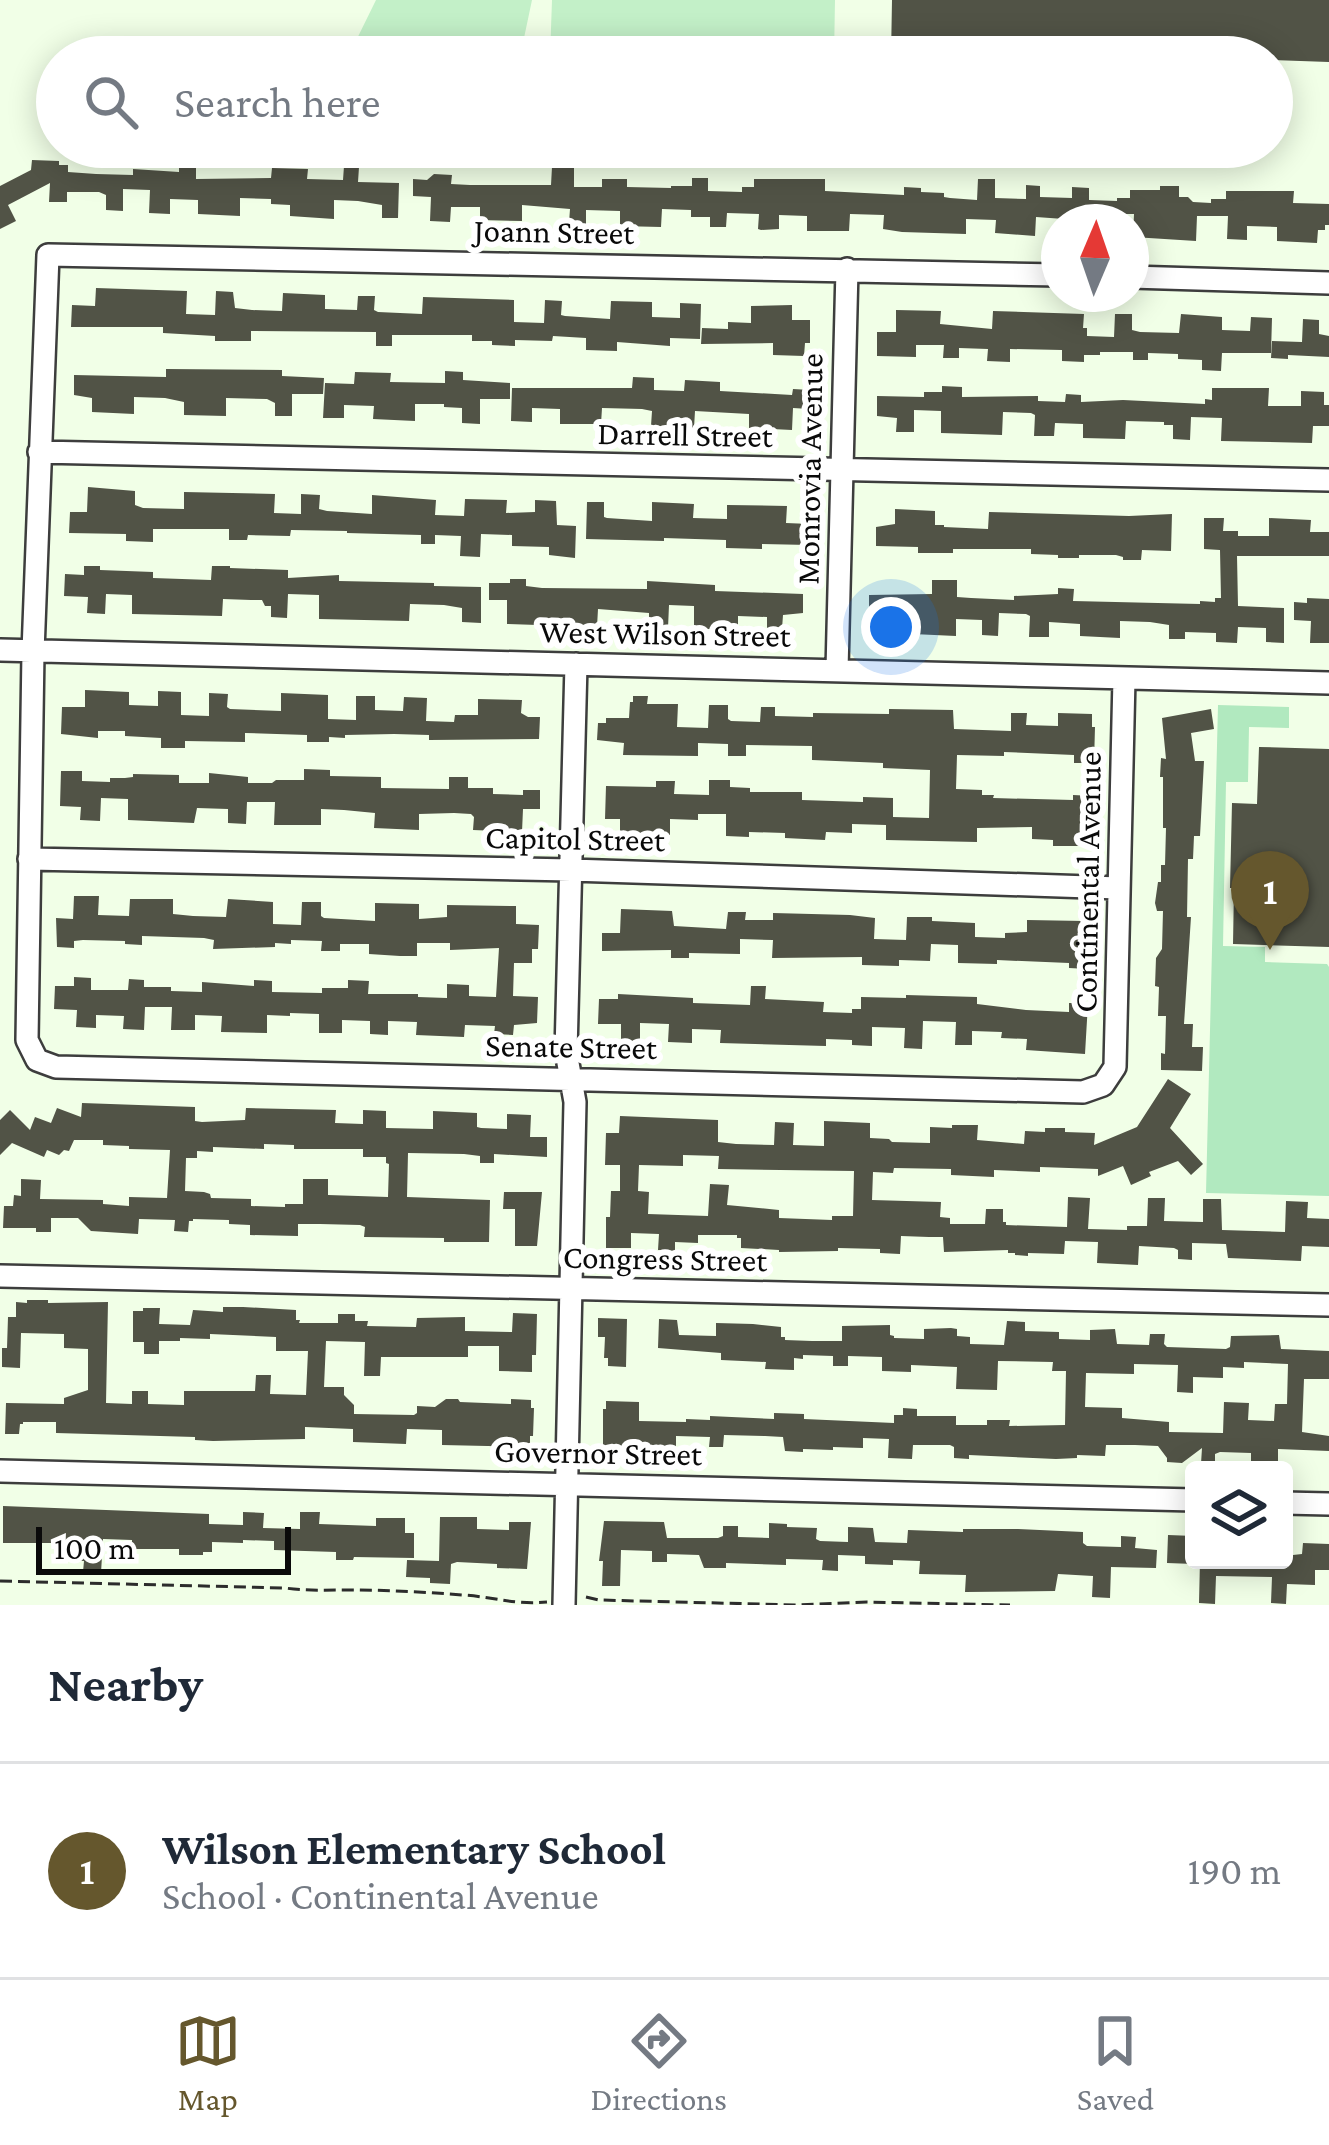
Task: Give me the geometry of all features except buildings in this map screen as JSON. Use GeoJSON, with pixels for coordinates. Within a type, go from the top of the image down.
{"type":"FeatureCollection","features":[{"type":"Feature","properties":{"kind":"street","name":"Joann Street"},"geometry":{"type":"LineString","coordinates":[[39,452],[48,255],[1041,274]]}},
{"type":"Feature","properties":{"kind":"street","name":"Monrovia Avenue"},"geometry":{"type":"LineString","coordinates":[[838,670],[847,269]]}},
{"type":"Feature","properties":{"kind":"street"},"geometry":{"type":"LineString","coordinates":[[1149,278],[1329,283]]}},
{"type":"Feature","properties":{"kind":"street","name":"Darrell Street"},"geometry":{"type":"LineString","coordinates":[[39,452],[1329,480]]}},
{"type":"Feature","properties":{"kind":"street"},"geometry":{"type":"LineString","coordinates":[[29,859],[39,452]]}},
{"type":"Feature","properties":{"kind":"street","name":"West Wilson Street"},"geometry":{"type":"LineString","coordinates":[[0,650],[1329,682]]}},
{"type":"Feature","properties":{"kind":"street"},"geometry":{"type":"LineString","coordinates":[[564,1602],[575,1102],[566,1052],[576,664]]}},
{"type":"Feature","properties":{"kind":"street","name":"Continental Avenue"},"geometry":{"type":"LineString","coordinates":[[1103,1085],[1115,1067],[1124,678]]}},
{"type":"Feature","properties":{"kind":"street","name":"Capitol Street"},"geometry":{"type":"LineString","coordinates":[[29,859],[1119,888]]}},
{"type":"Feature","properties":{"kind":"street","name":"Senate Street"},"geometry":{"type":"LineString","coordinates":[[29,859],[27,1040],[37,1060],[56,1067],[1083,1092],[1103,1085]]}},
{"type":"Feature","properties":{"kind":"street","name":"Congress Street"},"geometry":{"type":"LineString","coordinates":[[0,1276],[1329,1305]]}},
{"type":"Feature","properties":{"kind":"street","name":"Governor Street"},"geometry":{"type":"LineString","coordinates":[[0,1471],[1185,1500]]}},
{"type":"Feature","properties":{"kind":"street"},"geometry":{"type":"LineString","coordinates":[[1293,1503],[1329,1504]]}},
{"type":"Feature","properties":{"kind":"path"},"geometry":{"type":"LineString","coordinates":[[0,1581],[387,1591],[465,1595],[530,1605],[582,1596],[796,1605],[1010,1605]]}},
{"type":"Feature","properties":{"kind":"green space"},"geometry":{"type":"Polygon","coordinates":[[[376,0],[532,0],[524,36],[358,36],[376,0]]]}},
{"type":"Feature","properties":{"kind":"green space"},"geometry":{"type":"Polygon","coordinates":[[[552,0],[835,0],[834,36],[551,36],[552,0]]]}},
{"type":"Feature","properties":{"kind":"green space"},"geometry":{"type":"Polygon","coordinates":[[[1218,705],[1289,707],[1289,728],[1249,727],[1248,782],[1226,782],[1223,946],[1265,947],[1265,962],[1329,967],[1329,1196],[1206,1193],[1218,705]]]}},
{"type":"Feature","properties":{"kind":"place","name":"Wilson Elementary School"},"geometry":{"type":"Point","coordinates":[1270,950]}}]}
